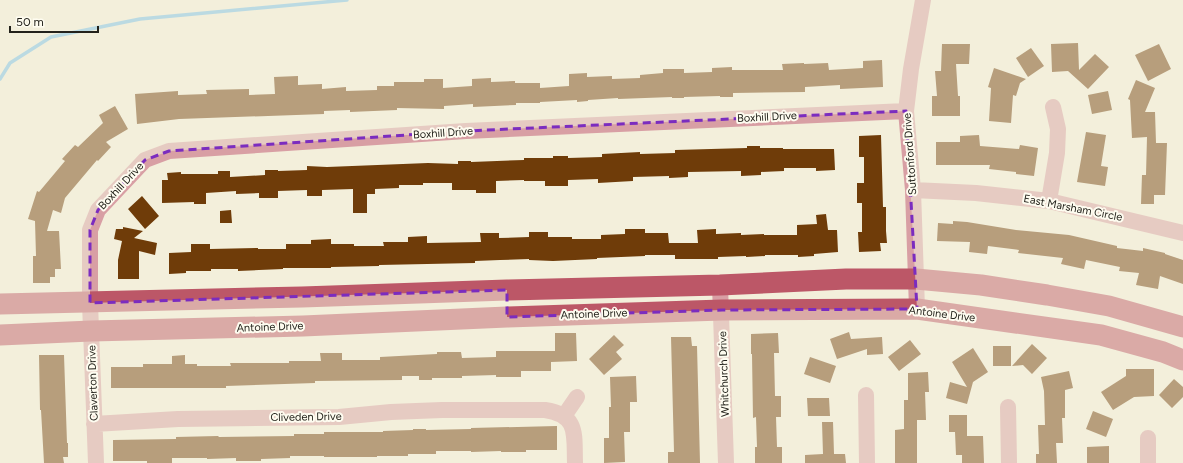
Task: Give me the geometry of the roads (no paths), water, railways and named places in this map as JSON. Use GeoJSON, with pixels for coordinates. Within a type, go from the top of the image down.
{"type":"FeatureCollection","features":[{"type":"Feature","properties":{"kind":"main road"},"geometry":{"type":"LineString","coordinates":[[4,303],[302,297],[720,285],[846,279],[916,279],[981,285],[1048,295],[1109,306],[1178,325],[1163,352]]}},
{"type":"Feature","properties":{"kind":"main road"},"geometry":{"type":"LineString","coordinates":[[507,290],[507,317]]}},
{"type":"Feature","properties":{"kind":"main road"},"geometry":{"type":"LineString","coordinates":[[302,297],[303,326]]}},
{"type":"Feature","properties":{"kind":"main road","name":"Antoine Drive"},"geometry":{"type":"LineString","coordinates":[[4,335],[91,331],[303,326],[507,317],[722,310],[917,309],[1101,335],[1163,352],[1183,360]]}},
{"type":"Feature","properties":{"kind":"street","name":"Suttonford Drive"},"geometry":{"type":"LineString","coordinates":[[917,309],[913,190],[906,111],[918,22],[923,0]]}},
{"type":"Feature","properties":{"kind":"street"},"geometry":{"type":"LineString","coordinates":[[1049,201],[1057,153],[1058,129],[1053,107]]}},
{"type":"Feature","properties":{"kind":"street","name":"Boxhill Drive"},"geometry":{"type":"LineString","coordinates":[[90,302],[90,230],[98,210],[145,160],[169,151],[466,131],[906,111]]}},
{"type":"Feature","properties":{"kind":"street","name":"East Marsham Circle"},"geometry":{"type":"LineString","coordinates":[[913,190],[976,193],[1049,201],[1183,232]]}},
{"type":"Feature","properties":{"kind":"street","name":"Whitchurch Drive"},"geometry":{"type":"LineString","coordinates":[[720,285],[726,463]]}},
{"type":"Feature","properties":{"kind":"street","name":"Claverton Drive"},"geometry":{"type":"LineString","coordinates":[[90,302],[96,463]]}},
{"type":"Feature","properties":{"kind":"street"},"geometry":{"type":"LineString","coordinates":[[866,395],[867,463]]}},
{"type":"Feature","properties":{"kind":"street"},"geometry":{"type":"LineString","coordinates":[[575,463],[573,430],[570,422],[564,416],[578,397]]}},
{"type":"Feature","properties":{"kind":"street"},"geometry":{"type":"LineString","coordinates":[[1008,407],[1009,463]]}},
{"type":"Feature","properties":{"kind":"street","name":"Cliveden Drive"},"geometry":{"type":"LineString","coordinates":[[94,424],[178,419],[338,417],[391,412],[518,409],[545,410],[556,412],[564,416]]}},
{"type":"Feature","properties":{"kind":"street"},"geometry":{"type":"LineString","coordinates":[[1148,438],[1148,463]]}},
{"type":"Feature","properties":{"kind":"waterway"},"geometry":{"type":"LineString","coordinates":[[0,79],[10,63],[51,37],[140,19],[347,0]]}}]}
